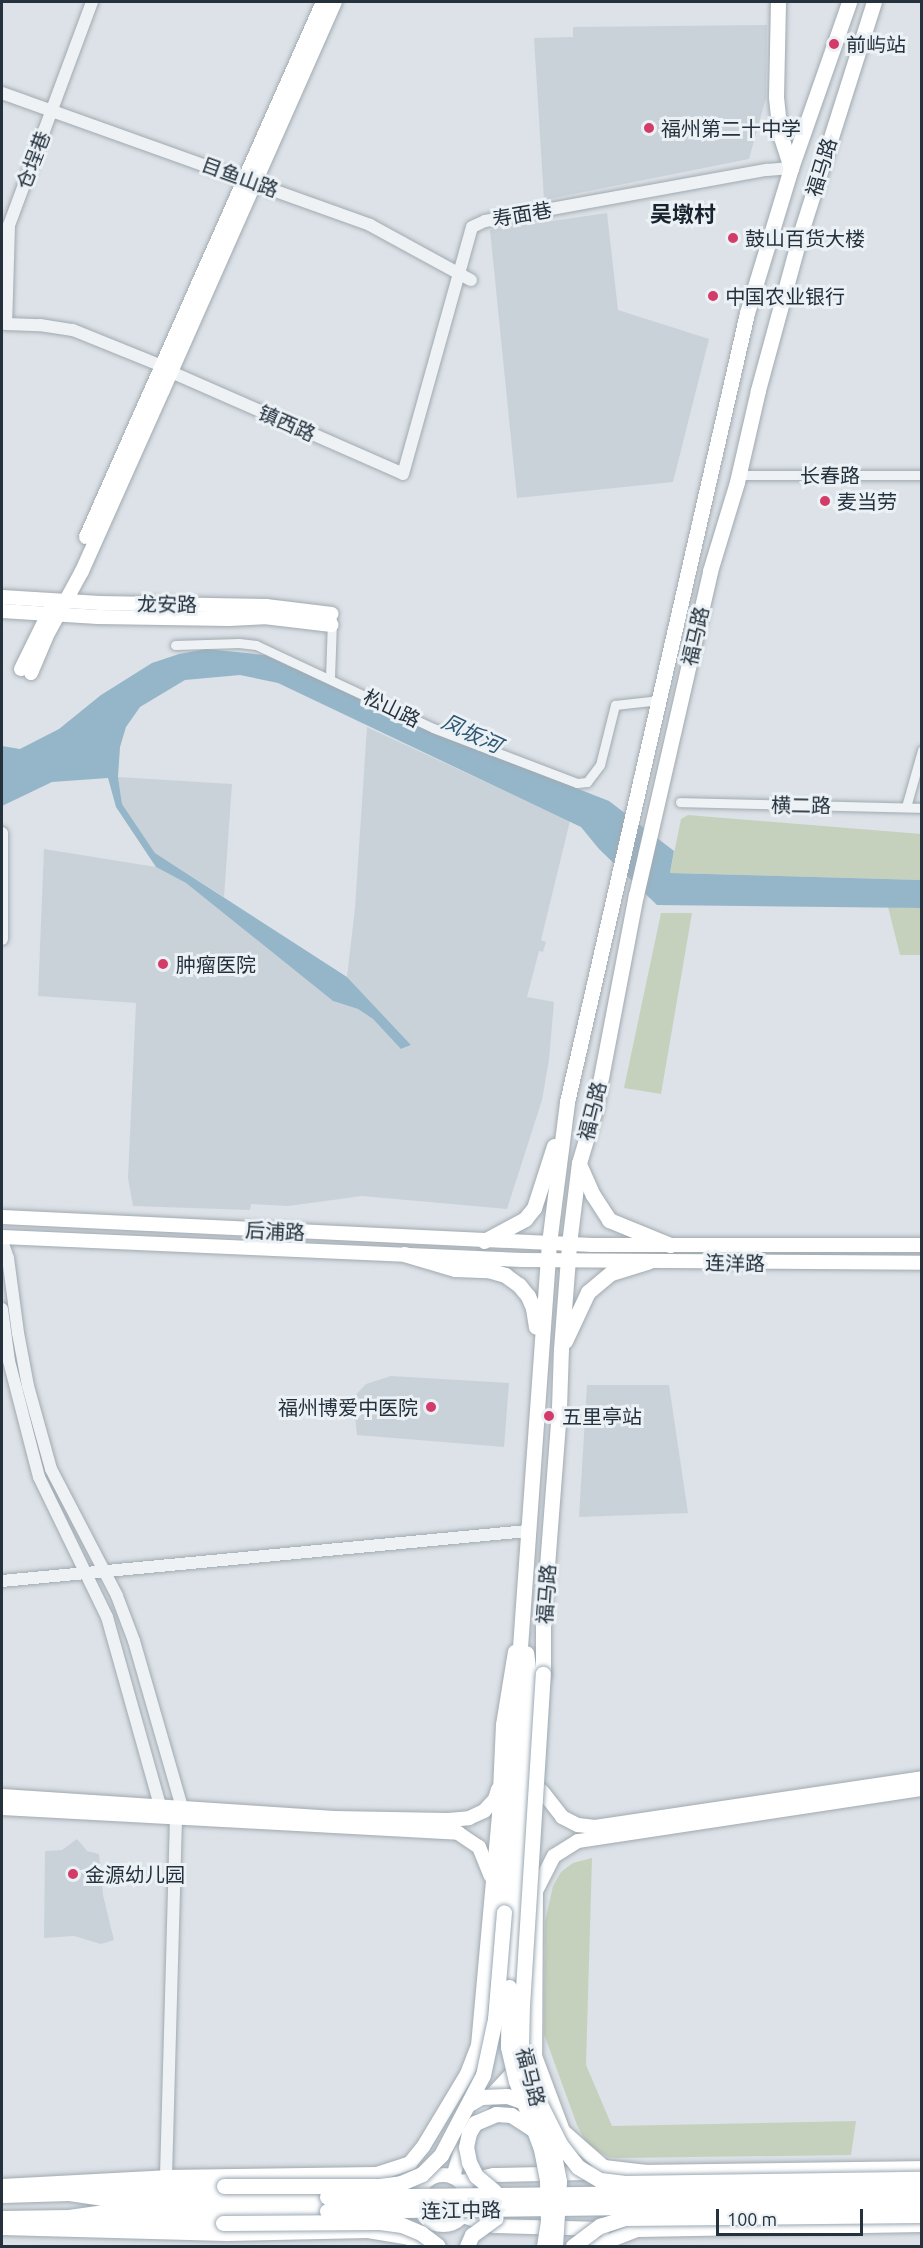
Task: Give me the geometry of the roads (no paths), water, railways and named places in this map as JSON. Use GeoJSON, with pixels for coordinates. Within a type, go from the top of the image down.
{"type":"FeatureCollection","features":[{"type":"Feature","properties":{"kind":"main road"},"geometry":{"type":"LineString","coordinates":[[250,181],[323,2]]}},
{"type":"Feature","properties":{"kind":"main road"},"geometry":{"type":"LineString","coordinates":[[26,671],[60,600],[82,571],[167,369],[250,181],[335,2]]}},
{"type":"Feature","properties":{"kind":"main road"},"geometry":{"type":"LineString","coordinates":[[778,2],[776,97],[780,134],[791,168]]}},
{"type":"Feature","properties":{"kind":"main road","name":"福马路"},"geometry":{"type":"LineString","coordinates":[[109,2205],[401,2184],[422,2174],[441,2155],[483,2075],[495,2019],[527,1531],[549,1243],[567,1102],[743,329],[791,168],[849,2]]}},
{"type":"Feature","properties":{"kind":"main road","name":"福马路"},"geometry":{"type":"LineString","coordinates":[[544,2247],[548,2221],[547,2181],[521,2045],[522,2005],[543,1674],[543,1618],[560,1408],[561,1349],[568,1244],[579,1163],[595,1109],[636,895],[710,571],[738,475],[758,390],[800,236],[874,2]]}},
{"type":"Feature","properties":{"kind":"main road","name":"龙安路"},"geometry":{"type":"LineString","coordinates":[[2,597],[266,606],[332,620]]}},
{"type":"Feature","properties":{"kind":"main road","name":"龙安路"},"geometry":{"type":"LineString","coordinates":[[2,611],[229,619],[264,617],[332,620]]}},
{"type":"Feature","properties":{"kind":"main road"},"geometry":{"type":"LineString","coordinates":[[484,1240],[525,1219],[534,1208],[567,1102]]}},
{"type":"Feature","properties":{"kind":"main road"},"geometry":{"type":"LineString","coordinates":[[579,1163],[593,1195],[609,1220],[670,1245]]}},
{"type":"Feature","properties":{"kind":"main road","name":"后浦路"},"geometry":{"type":"LineString","coordinates":[[2,1217],[549,1243]]}},
{"type":"Feature","properties":{"kind":"main road","name":"后浦路"},"geometry":{"type":"LineString","coordinates":[[2,1239],[548,1260]]}},
{"type":"Feature","properties":{"kind":"main road","name":"连洋路"},"geometry":{"type":"LineString","coordinates":[[549,1243],[921,1245]]}},
{"type":"Feature","properties":{"kind":"main road"},"geometry":{"type":"LineString","coordinates":[[404,1254],[455,1269],[495,1271],[519,1285],[533,1308],[540,1370]]}},
{"type":"Feature","properties":{"kind":"main road","name":"连洋路"},"geometry":{"type":"LineString","coordinates":[[548,1260],[921,1263]]}},
{"type":"Feature","properties":{"kind":"main road"},"geometry":{"type":"LineString","coordinates":[[561,1349],[588,1292],[610,1273],[648,1262]]}},
{"type":"Feature","properties":{"kind":"main road"},"geometry":{"type":"LineString","coordinates":[[377,2174],[410,2163],[423,2147],[467,2074],[478,2046],[493,1882],[505,1709],[522,1618]]}},
{"type":"Feature","properties":{"kind":"main road","name":"福马路"},"geometry":{"type":"LineString","coordinates":[[522,1618],[529,1676],[508,1987],[508,2047],[516,2081],[537,2123],[552,2145],[559,2181],[555,2247]]}},
{"type":"Feature","properties":{"kind":"main road"},"geometry":{"type":"LineString","coordinates":[[543,1618],[549,1684],[536,1891],[535,2056],[563,2131],[604,2167],[647,2172]]}},
{"type":"Feature","properties":{"kind":"main road"},"geometry":{"type":"LineString","coordinates":[[2,1808],[334,1818],[461,1819],[476,1816],[492,1804],[501,1776]]}},
{"type":"Feature","properties":{"kind":"main road"},"geometry":{"type":"LineString","coordinates":[[542,1791],[562,1817],[578,1825],[595,1827],[921,1778]]}},
{"type":"Feature","properties":{"kind":"main road"},"geometry":{"type":"LineString","coordinates":[[536,1891],[554,1856],[578,1841],[921,1789]]}},
{"type":"Feature","properties":{"kind":"main road"},"geometry":{"type":"LineString","coordinates":[[2,1796],[160,1806],[179,1812],[458,1833],[479,1847],[486,1859],[493,1882]]}},
{"type":"Feature","properties":{"kind":"main road"},"geometry":{"type":"LineString","coordinates":[[457,2179],[470,2118],[535,2049]]}},
{"type":"Feature","properties":{"kind":"main road"},"geometry":{"type":"LineString","coordinates":[[528,2080],[560,2144],[578,2167],[600,2180],[623,2183],[921,2179]]}},
{"type":"Feature","properties":{"kind":"main road"},"geometry":{"type":"LineString","coordinates":[[469,2104],[481,2097],[507,2096],[526,2103],[537,2123]]}},
{"type":"Feature","properties":{"kind":"main road"},"geometry":{"type":"LineString","coordinates":[[466,2247],[472,2235],[481,2226],[514,2203],[494,2191],[476,2176],[469,2162],[466,2147],[469,2133],[475,2123],[496,2114],[511,2115],[537,2123]]}},
{"type":"Feature","properties":{"kind":"main road"},"geometry":{"type":"LineString","coordinates":[[437,2247],[432,2221],[419,2204],[419,2196],[430,2178],[441,2116]]}},
{"type":"Feature","properties":{"kind":"main road"},"geometry":{"type":"LineString","coordinates":[[2,2186],[166,2177],[377,2174],[457,2179],[494,2175],[921,2168]]}},
{"type":"Feature","properties":{"kind":"main road"},"geometry":{"type":"LineString","coordinates":[[384,2234],[432,2221],[449,2224],[460,2218],[469,2200],[468,2192],[457,2179]]}},
{"type":"Feature","properties":{"kind":"main road","name":"连江中路"},"geometry":{"type":"LineString","coordinates":[[514,2203],[921,2190]]}},
{"type":"Feature","properties":{"kind":"main road","name":"连江中路"},"geometry":{"type":"LineString","coordinates":[[2,2195],[69,2193],[109,2205]]}},
{"type":"Feature","properties":{"kind":"main road","name":"连江中路"},"geometry":{"type":"LineString","coordinates":[[2,2218],[69,2217],[109,2205],[921,2203]]}},
{"type":"Feature","properties":{"kind":"main road"},"geometry":{"type":"LineString","coordinates":[[109,2205],[380,2222],[402,2225],[421,2233],[437,2247]]}},
{"type":"Feature","properties":{"kind":"main road"},"geometry":{"type":"LineString","coordinates":[[573,2247],[600,2226],[624,2218],[921,2215]]}},
{"type":"Feature","properties":{"kind":"main road"},"geometry":{"type":"LineString","coordinates":[[460,2218],[494,2226],[637,2230],[921,2224]]}},
{"type":"Feature","properties":{"kind":"main road"},"geometry":{"type":"LineString","coordinates":[[460,2218],[466,2247]]}},
{"type":"Feature","properties":{"kind":"main road"},"geometry":{"type":"LineString","coordinates":[[2,2228],[227,2234],[368,2231],[410,2238],[418,2247]]}},
{"type":"Feature","properties":{"kind":"main road"},"geometry":{"type":"LineString","coordinates":[[596,2247],[637,2230]]}},
{"type":"Feature","properties":{"kind":"street","name":"仓埕巷"},"geometry":{"type":"LineString","coordinates":[[6,324],[9,225],[92,2]]}},
{"type":"Feature","properties":{"kind":"street","name":"目鱼山路"},"geometry":{"type":"LineString","coordinates":[[2,93],[370,225],[471,280]]}},
{"type":"Feature","properties":{"kind":"street","name":"寿面巷"},"geometry":{"type":"LineString","coordinates":[[403,474],[457,272],[472,227],[485,221],[767,170],[791,168]]}},
{"type":"Feature","properties":{"kind":"street","name":"镇西路"},"geometry":{"type":"LineString","coordinates":[[6,324],[40,325],[73,330],[167,369],[403,474]]}},
{"type":"Feature","properties":{"kind":"street","name":"长春路"},"geometry":{"type":"LineString","coordinates":[[738,475],[921,475]]}},
{"type":"Feature","properties":{"kind":"street"},"geometry":{"type":"LineString","coordinates":[[330,678],[332,620]]}},
{"type":"Feature","properties":{"kind":"street","name":"松山路"},"geometry":{"type":"LineString","coordinates":[[175,645],[248,643],[330,678],[433,728],[577,783],[587,782],[600,765],[615,705],[660,700]]}},
{"type":"Feature","properties":{"kind":"street"},"geometry":{"type":"LineString","coordinates":[[906,807],[921,750]]}},
{"type":"Feature","properties":{"kind":"street","name":"横二路"},"geometry":{"type":"LineString","coordinates":[[680,802],[921,808]]}},
{"type":"Feature","properties":{"kind":"street"},"geometry":{"type":"LineString","coordinates":[[2,833],[2,939]]}},
{"type":"Feature","properties":{"kind":"street"},"geometry":{"type":"LineString","coordinates":[[2,1239],[8,1258],[23,1360],[45,1451],[58,1486],[117,1596],[141,1662],[179,1812],[166,2177]]}},
{"type":"Feature","properties":{"kind":"street"},"geometry":{"type":"LineString","coordinates":[[2,1310],[9,1361],[37,1471],[107,1617],[160,1806]]}},
{"type":"Feature","properties":{"kind":"street"},"geometry":{"type":"LineString","coordinates":[[2,1581],[527,1531]]}},
{"type":"Feature","properties":{"kind":"water"},"geometry":{"type":"Polygon","coordinates":[[[206,649],[265,655],[436,733],[609,801],[674,851],[670,873],[921,880],[921,908],[657,905],[599,849],[581,827],[278,683],[240,675],[185,680],[140,707],[126,727],[120,747],[118,777],[122,804],[155,853],[347,977],[411,1045],[401,1049],[373,1019],[358,1009],[333,1001],[186,883],[156,867],[116,807],[108,778],[52,782],[2,806],[2,746],[20,749],[59,729],[101,695],[152,663],[179,654],[206,649]]]}},
{"type":"Feature","properties":{"kind":"place","name":"前屿站"},"geometry":{"type":"Point","coordinates":[834,44]}},
{"type":"Feature","properties":{"kind":"place","name":"福州第二十中学"},"geometry":{"type":"Point","coordinates":[649,128]}},
{"type":"Feature","properties":{"kind":"place","name":"鼓山百货大楼"},"geometry":{"type":"Point","coordinates":[733,238]}},
{"type":"Feature","properties":{"kind":"place","name":"中国农业银行"},"geometry":{"type":"Point","coordinates":[713,296]}},
{"type":"Feature","properties":{"kind":"place","name":"麦当劳"},"geometry":{"type":"Point","coordinates":[825,501]}},
{"type":"Feature","properties":{"kind":"place","name":"肿瘤医院"},"geometry":{"type":"Point","coordinates":[163,964]}},
{"type":"Feature","properties":{"kind":"place","name":"福州博爱中医院"},"geometry":{"type":"Point","coordinates":[431,1407]}},
{"type":"Feature","properties":{"kind":"place","name":"五里亭站"},"geometry":{"type":"Point","coordinates":[549,1416]}},
{"type":"Feature","properties":{"kind":"place","name":"金源幼儿园"},"geometry":{"type":"Point","coordinates":[73,1874]}},
{"type":"Feature","properties":{"kind":"district","name":"吴墩村"},"geometry":{"type":"Point","coordinates":[683,214]}},
{"type":"Feature","properties":{"kind":"water label","name":"凤坂河"},"geometry":{"type":"Point","coordinates":[472,733]}}]}
